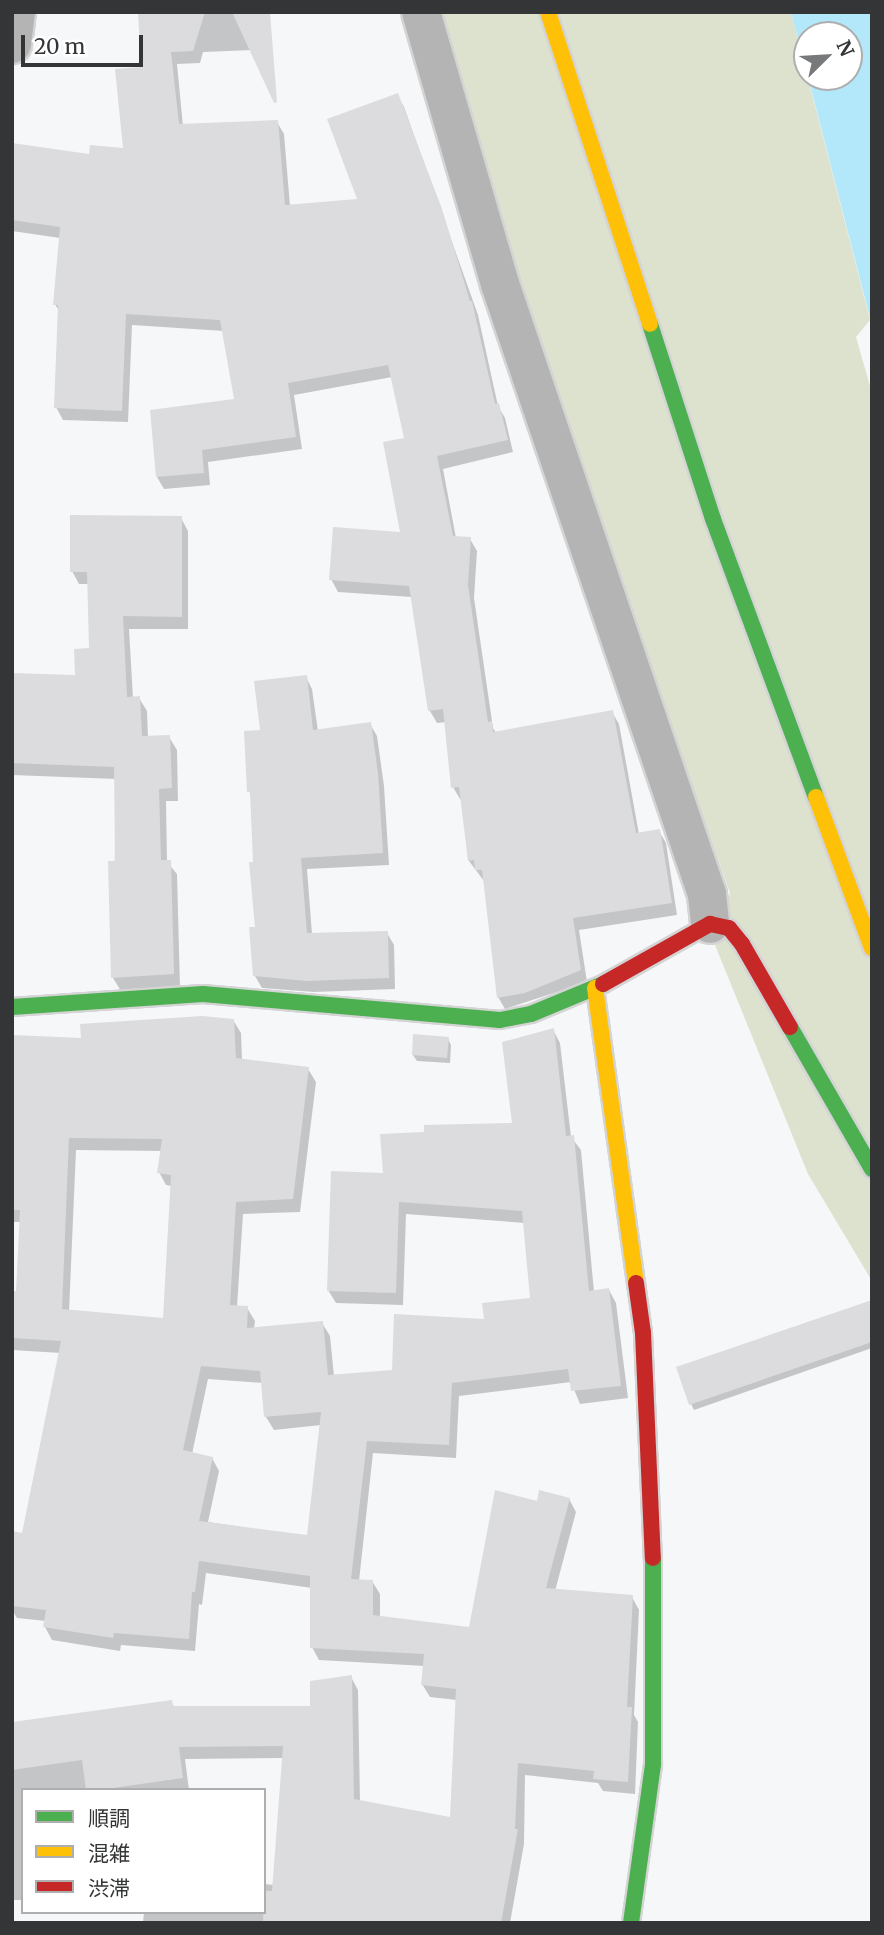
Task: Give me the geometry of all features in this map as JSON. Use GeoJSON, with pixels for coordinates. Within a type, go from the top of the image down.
{"type":"FeatureCollection","features":[{"type":"Feature","properties":{"kind":"street"},"geometry":{"type":"LineString","coordinates":[[12,44],[16,12]]}},
{"type":"Feature","properties":{"kind":"street"},"geometry":{"type":"LineString","coordinates":[[421,12],[500,284],[707,894],[710,924]]}},
{"type":"Feature","properties":{"kind":"street"},"geometry":{"type":"LineString","coordinates":[[548,12],[713,519],[872,948]]}},
{"type":"Feature","properties":{"kind":"street"},"geometry":{"type":"LineString","coordinates":[[12,1007],[204,994],[500,1020],[531,1014],[595,988],[710,924],[729,928],[742,944],[872,1169]]}},
{"type":"Feature","properties":{"kind":"street"},"geometry":{"type":"LineString","coordinates":[[595,988],[643,1333],[655,1599],[653,1764],[632,1923]]}},
{"type":"Feature","properties":{"kind":"green space"},"geometry":{"type":"Polygon","coordinates":[[[440,12],[791,12],[793,91],[811,91],[870,320],[856,337],[872,393],[872,1281],[808,1174],[715,945],[730,893],[509,270],[440,12]]]}},
{"type":"Feature","properties":{"kind":"water"},"geometry":{"type":"Polygon","coordinates":[[[791,12],[872,12],[872,326],[812,91],[863,91],[863,21],[793,21],[791,12]]]}},
{"type":"Feature","properties":{"kind":"building"},"geometry":{"type":"Polygon","coordinates":[[[138,12],[205,12],[193,51],[171,52],[179,124],[278,120],[285,205],[357,199],[327,119],[398,93],[442,209],[472,301],[495,404],[499,403],[508,440],[437,456],[453,536],[471,537],[468,585],[488,722],[492,721],[493,732],[613,710],[636,833],[660,829],[672,903],[573,918],[581,970],[525,993],[497,998],[482,870],[475,870],[474,860],[468,861],[459,787],[451,788],[443,709],[428,711],[409,586],[329,580],[333,527],[400,532],[383,442],[404,438],[388,365],[288,383],[296,437],[202,450],[204,473],[156,477],[150,410],[234,399],[220,320],[126,314],[122,411],[54,408],[58,305],[53,305],[60,227],[12,220],[12,143],[89,154],[90,145],[123,148],[115,69],[141,67],[138,12]]]}},
{"type":"Feature","properties":{"kind":"building"},"geometry":{"type":"Polygon","coordinates":[[[232,12],[270,12],[277,102],[274,103],[232,12]]]}},
{"type":"Feature","properties":{"kind":"building"},"geometry":{"type":"Polygon","coordinates":[[[70,515],[182,516],[182,617],[123,616],[127,697],[140,696],[142,736],[170,735],[172,788],[159,789],[161,860],[171,860],[174,974],[111,978],[108,861],[115,861],[114,767],[12,763],[12,673],[75,675],[74,649],[89,648],[87,572],[70,572],[70,515]]]}},
{"type":"Feature","properties":{"kind":"building"},"geometry":{"type":"Polygon","coordinates":[[[307,675],[313,730],[371,722],[378,773],[383,853],[301,858],[307,933],[388,931],[389,978],[306,981],[253,976],[249,927],[255,927],[249,862],[253,862],[244,731],[260,730],[254,681],[307,675]]]}},
{"type":"Feature","properties":{"kind":"building"},"geometry":{"type":"Polygon","coordinates":[[[202,1016],[234,1019],[236,1058],[309,1067],[293,1199],[236,1202],[230,1305],[248,1306],[247,1328],[323,1321],[328,1375],[392,1370],[394,1314],[484,1319],[482,1303],[530,1298],[522,1211],[399,1202],[396,1293],[327,1291],[331,1171],[383,1173],[380,1134],[424,1132],[424,1125],[512,1123],[502,1042],[554,1028],[566,1136],[574,1135],[589,1291],[609,1288],[621,1386],[571,1391],[568,1369],[452,1383],[449,1445],[367,1441],[351,1579],[373,1580],[373,1615],[469,1627],[495,1490],[537,1501],[539,1490],[570,1498],[546,1588],[633,1595],[627,1707],[632,1707],[628,1782],[593,1779],[594,1771],[518,1763],[515,1829],[518,1829],[501,1923],[263,1923],[263,1914],[266,1914],[266,1891],[272,1891],[283,1746],[179,1747],[183,1778],[113,1788],[86,1788],[82,1760],[12,1770],[12,1722],[172,1700],[173,1706],[310,1706],[310,1681],[352,1675],[354,1799],[450,1817],[456,1689],[421,1685],[424,1654],[310,1648],[310,1576],[199,1561],[195,1592],[192,1592],[189,1639],[114,1633],[113,1638],[43,1627],[46,1610],[12,1606],[12,1531],[22,1533],[61,1341],[12,1338],[12,1291],[16,1291],[20,1210],[12,1210],[12,1035],[81,1038],[80,1024],[202,1016]],[[69,1138],[62,1309],[163,1318],[171,1175],[157,1173],[162,1139],[69,1138]],[[201,1366],[183,1450],[213,1457],[199,1521],[307,1535],[321,1412],[264,1417],[260,1371],[201,1366]]]}},
{"type":"Feature","properties":{"kind":"building"},"geometry":{"type":"Polygon","coordinates":[[[413,1034],[449,1037],[447,1058],[412,1055],[413,1034]]]}},
{"type":"Feature","properties":{"kind":"building"},"geometry":{"type":"Polygon","coordinates":[[[872,1300],[872,1342],[689,1405],[676,1367],[872,1300]]]}},
{"type":"Feature","properties":{"kind":"traffic: fast"},"geometry":{"type":"LineString","coordinates":[[650,324],[713,519],[816,797]]}},
{"type":"Feature","properties":{"kind":"traffic: fast"},"geometry":{"type":"LineString","coordinates":[[12,1007],[203,994],[500,1020],[531,1014],[603,984]]}},
{"type":"Feature","properties":{"kind":"traffic: fast"},"geometry":{"type":"LineString","coordinates":[[790,1027],[872,1169]]}},
{"type":"Feature","properties":{"kind":"traffic: fast"},"geometry":{"type":"LineString","coordinates":[[631,1923],[653,1764],[653,1558]]}},
{"type":"Feature","properties":{"kind":"traffic: slow"},"geometry":{"type":"LineString","coordinates":[[548,12],[650,324]]}},
{"type":"Feature","properties":{"kind":"traffic: slow"},"geometry":{"type":"LineString","coordinates":[[816,797],[872,948]]}},
{"type":"Feature","properties":{"kind":"traffic: slow"},"geometry":{"type":"LineString","coordinates":[[595,988],[636,1283]]}},
{"type":"Feature","properties":{"kind":"traffic: jam"},"geometry":{"type":"LineString","coordinates":[[603,984],[710,924],[729,928],[742,944],[790,1027]]}},
{"type":"Feature","properties":{"kind":"traffic: jam"},"geometry":{"type":"LineString","coordinates":[[636,1283],[643,1333],[653,1558]]}}]}
